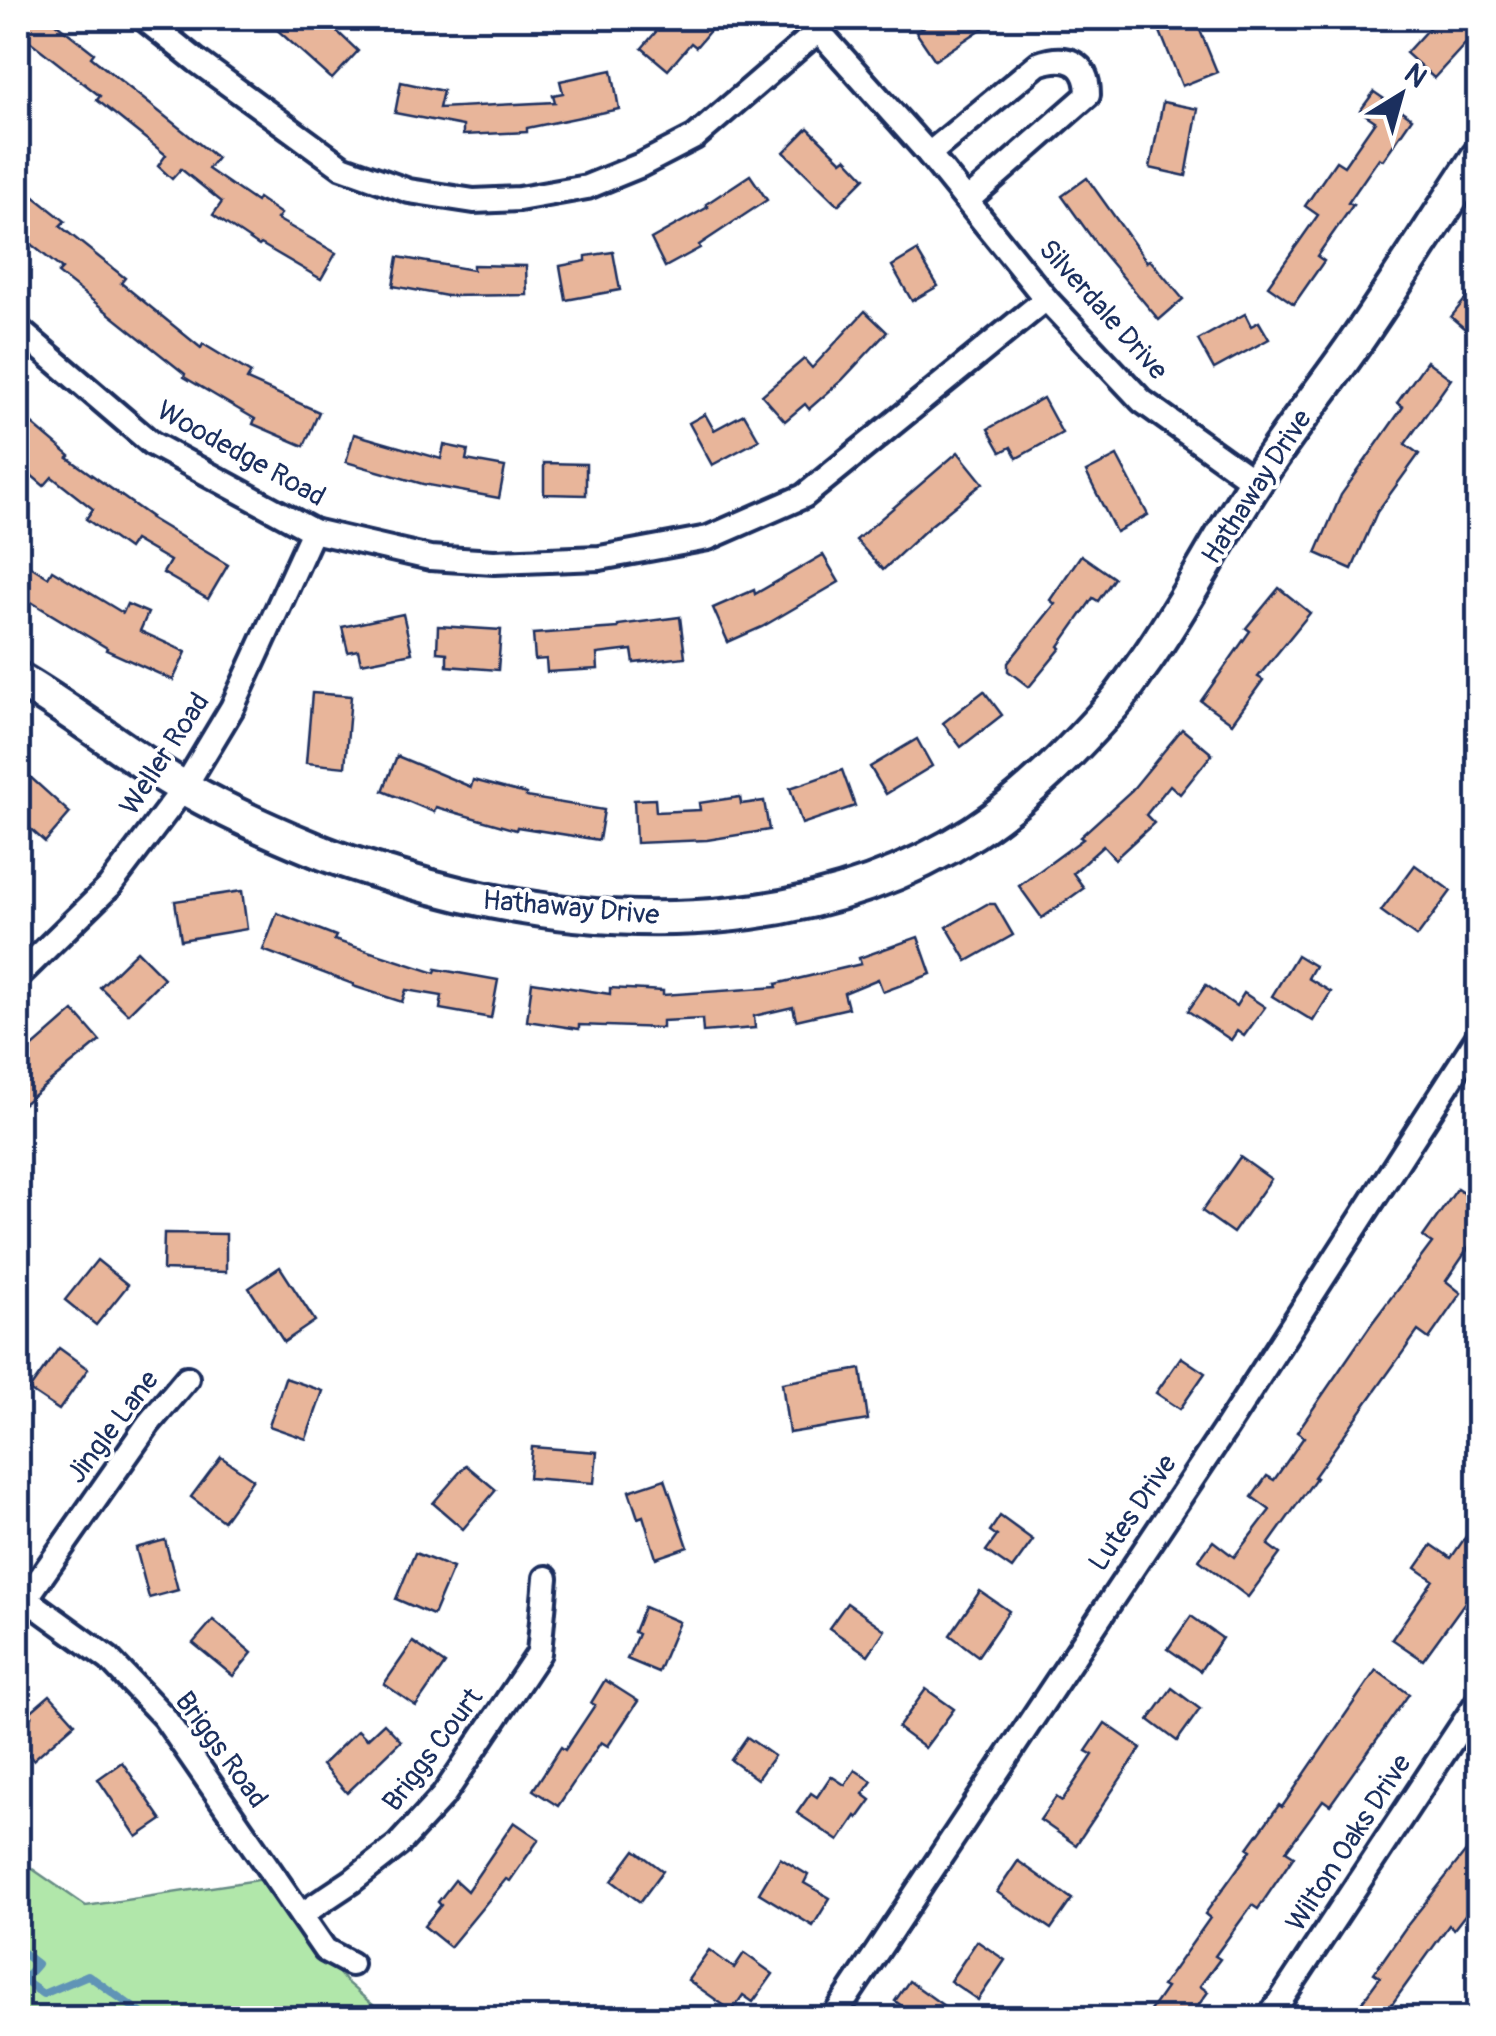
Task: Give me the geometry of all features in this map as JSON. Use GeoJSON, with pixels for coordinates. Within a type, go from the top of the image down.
{"type":"FeatureCollection","features":[{"type":"Feature","properties":{"kind":"street"},"geometry":{"type":"LineString","coordinates":[[143,18],[342,167],[408,191],[474,201],[520,199],[587,186],[641,165],[695,137],[813,24]]}},
{"type":"Feature","properties":{"kind":"street","name":"Silverdale Drive"},"geometry":{"type":"LineString","coordinates":[[813,24],[929,154],[1046,298],[1142,400],[1255,482]]}},
{"type":"Feature","properties":{"kind":"street"},"geometry":{"type":"LineString","coordinates":[[929,154],[1038,64],[1057,57],[1074,62],[1088,79],[1088,95],[968,200]]}},
{"type":"Feature","properties":{"kind":"street","name":"Hathaway Drive"},"geometry":{"type":"LineString","coordinates":[[18,679],[184,788],[314,850],[456,895],[520,908],[609,917],[696,917],[773,910],[849,890],[924,860],[975,831],[1022,796],[1117,700],[1163,636],[1255,482],[1363,331],[1478,156]]}},
{"type":"Feature","properties":{"kind":"street","name":"Woodedge Road"},"geometry":{"type":"LineString","coordinates":[[18,329],[152,443],[313,531],[430,558],[494,562],[600,558],[708,538],[804,496],[1046,298]]}},
{"type":"Feature","properties":{"kind":"street","name":"Weller Road"},"geometry":{"type":"LineString","coordinates":[[18,976],[109,887],[184,788],[232,708],[313,531]]}},
{"type":"Feature","properties":{"kind":"street","name":"Lutes Drive"},"geometry":{"type":"LineString","coordinates":[[833,2018],[1226,1428],[1478,1037]]}},
{"type":"Feature","properties":{"kind":"street","name":"Jingle Lane"},"geometry":{"type":"LineString","coordinates":[[20,1601],[187,1378]]}},
{"type":"Feature","properties":{"kind":"street","name":"Briggs Court"},"geometry":{"type":"LineString","coordinates":[[301,1915],[398,1845],[444,1796],[539,1654],[546,1578]]}},
{"type":"Feature","properties":{"kind":"street","name":"Briggs Road"},"geometry":{"type":"LineString","coordinates":[[20,1601],[109,1658],[164,1717],[325,1950],[351,1964]]}},
{"type":"Feature","properties":{"kind":"street","name":"Wilton Oaks Drive"},"geometry":{"type":"LineString","coordinates":[[1269,2018],[1478,1701]]}},
{"type":"Feature","properties":{"kind":"green space"},"geometry":{"type":"Polygon","coordinates":[[[18,1859],[86,1906],[264,1879],[345,1981],[388,2018],[18,2018],[18,1859]]]}},
{"type":"Feature","properties":{"kind":"building"},"geometry":{"type":"Polygon","coordinates":[[[18,18],[49,18],[94,53],[91,57],[217,158],[208,169],[281,214],[277,219],[336,253],[321,279],[259,246],[213,215],[222,202],[181,169],[172,179],[158,166],[166,155],[97,100],[100,96],[18,32],[18,18]]]}},
{"type":"Feature","properties":{"kind":"building"},"geometry":{"type":"Polygon","coordinates":[[[264,18],[323,18],[358,51],[332,79],[264,18]]]}},
{"type":"Feature","properties":{"kind":"building"},"geometry":{"type":"Polygon","coordinates":[[[668,18],[702,18],[713,27],[696,47],[691,43],[668,70],[642,48],[668,18]]]}},
{"type":"Feature","properties":{"kind":"building"},"geometry":{"type":"Polygon","coordinates":[[[937,18],[998,18],[935,60],[916,32],[937,18]]]}},
{"type":"Feature","properties":{"kind":"building"},"geometry":{"type":"Polygon","coordinates":[[[1173,18],[1195,18],[1217,72],[1182,86],[1157,24],[1173,18]]]}},
{"type":"Feature","properties":{"kind":"building"},"geometry":{"type":"Polygon","coordinates":[[[1438,18],[1478,18],[1478,30],[1434,78],[1406,53],[1438,18]]]}},
{"type":"Feature","properties":{"kind":"building"},"geometry":{"type":"Polygon","coordinates":[[[612,70],[619,109],[527,128],[527,132],[463,135],[463,126],[395,113],[401,82],[443,91],[439,108],[555,102],[553,95],[563,93],[560,81],[612,70]]]}},
{"type":"Feature","properties":{"kind":"building"},"geometry":{"type":"Polygon","coordinates":[[[1374,92],[1412,118],[1348,203],[1353,205],[1317,256],[1324,261],[1294,304],[1268,286],[1318,215],[1305,206],[1336,161],[1344,166],[1375,121],[1360,111],[1374,92]]]}},
{"type":"Feature","properties":{"kind":"building"},"geometry":{"type":"Polygon","coordinates":[[[1163,102],[1198,109],[1186,176],[1150,168],[1163,102]]]}},
{"type":"Feature","properties":{"kind":"building"},"geometry":{"type":"Polygon","coordinates":[[[808,128],[865,178],[838,205],[784,152],[808,128]]]}},
{"type":"Feature","properties":{"kind":"building"},"geometry":{"type":"Polygon","coordinates":[[[750,175],[767,200],[699,245],[700,248],[665,267],[651,239],[708,207],[706,204],[750,175]]]}},
{"type":"Feature","properties":{"kind":"building"},"geometry":{"type":"Polygon","coordinates":[[[1087,178],[1147,262],[1150,260],[1183,299],[1159,320],[1062,196],[1087,178]]]}},
{"type":"Feature","properties":{"kind":"building"},"geometry":{"type":"Polygon","coordinates":[[[18,184],[65,221],[60,226],[125,278],[121,283],[201,348],[203,344],[251,373],[247,380],[319,412],[304,446],[253,424],[255,419],[184,377],[58,273],[62,269],[18,234],[18,184]]]}},
{"type":"Feature","properties":{"kind":"building"},"geometry":{"type":"Polygon","coordinates":[[[917,251],[938,286],[912,301],[892,266],[917,251]]]}},
{"type":"Feature","properties":{"kind":"building"},"geometry":{"type":"Polygon","coordinates":[[[613,252],[620,290],[566,300],[560,266],[586,261],[586,256],[613,252]]]}},
{"type":"Feature","properties":{"kind":"building"},"geometry":{"type":"Polygon","coordinates":[[[398,257],[473,270],[473,265],[526,266],[527,295],[447,296],[393,286],[398,257]]]}},
{"type":"Feature","properties":{"kind":"building"},"geometry":{"type":"Polygon","coordinates":[[[1478,283],[1478,340],[1451,317],[1478,283]]]}},
{"type":"Feature","properties":{"kind":"building"},"geometry":{"type":"Polygon","coordinates":[[[865,311],[887,332],[809,409],[805,404],[785,421],[762,395],[804,359],[812,368],[865,311]]]}},
{"type":"Feature","properties":{"kind":"building"},"geometry":{"type":"Polygon","coordinates":[[[1245,314],[1251,326],[1259,322],[1269,339],[1214,369],[1198,340],[1245,314]]]}},
{"type":"Feature","properties":{"kind":"building"},"geometry":{"type":"Polygon","coordinates":[[[1427,361],[1451,379],[1405,444],[1419,454],[1377,512],[1352,569],[1316,553],[1341,495],[1403,407],[1397,403],[1427,361]]]}},
{"type":"Feature","properties":{"kind":"building"},"geometry":{"type":"Polygon","coordinates":[[[1043,398],[1062,433],[1017,458],[1011,447],[1001,452],[988,429],[1043,398]]]}},
{"type":"Feature","properties":{"kind":"building"},"geometry":{"type":"Polygon","coordinates":[[[18,412],[68,458],[150,518],[228,565],[208,599],[163,573],[170,561],[134,540],[128,549],[86,519],[93,509],[52,477],[44,486],[18,464],[18,412]]]}},
{"type":"Feature","properties":{"kind":"building"},"geometry":{"type":"Polygon","coordinates":[[[705,414],[714,430],[744,414],[759,440],[712,465],[689,423],[705,414]]]}},
{"type":"Feature","properties":{"kind":"building"},"geometry":{"type":"Polygon","coordinates":[[[354,434],[441,459],[444,445],[468,450],[466,460],[505,467],[499,498],[423,484],[346,462],[354,434]]]}},
{"type":"Feature","properties":{"kind":"building"},"geometry":{"type":"Polygon","coordinates":[[[958,452],[983,483],[883,570],[856,540],[958,452]]]}},
{"type":"Feature","properties":{"kind":"building"},"geometry":{"type":"Polygon","coordinates":[[[1117,456],[1148,515],[1116,532],[1086,472],[1117,456]]]}},
{"type":"Feature","properties":{"kind":"building"},"geometry":{"type":"Polygon","coordinates":[[[544,463],[586,464],[586,495],[544,494],[544,463]]]}},
{"type":"Feature","properties":{"kind":"building"},"geometry":{"type":"Polygon","coordinates":[[[823,555],[839,582],[728,642],[713,608],[754,590],[755,594],[823,555]]]}},
{"type":"Feature","properties":{"kind":"building"},"geometry":{"type":"Polygon","coordinates":[[[1081,555],[1114,578],[1098,601],[1093,598],[1061,648],[1029,687],[1008,671],[1008,663],[1055,604],[1050,600],[1081,555]]]}},
{"type":"Feature","properties":{"kind":"building"},"geometry":{"type":"Polygon","coordinates":[[[30,566],[48,577],[52,570],[123,613],[127,604],[148,613],[140,631],[186,652],[173,680],[106,650],[18,594],[30,566]]]}},
{"type":"Feature","properties":{"kind":"building"},"geometry":{"type":"Polygon","coordinates":[[[1279,588],[1310,613],[1258,677],[1263,680],[1232,723],[1201,701],[1250,631],[1246,628],[1279,588]]]}},
{"type":"Feature","properties":{"kind":"building"},"geometry":{"type":"Polygon","coordinates":[[[403,614],[412,653],[361,663],[358,650],[348,652],[342,627],[403,614]]]}},
{"type":"Feature","properties":{"kind":"building"},"geometry":{"type":"Polygon","coordinates":[[[680,617],[685,657],[634,663],[632,650],[597,654],[598,669],[547,672],[546,659],[535,660],[533,634],[618,628],[680,617]]]}},
{"type":"Feature","properties":{"kind":"building"},"geometry":{"type":"Polygon","coordinates":[[[438,626],[501,630],[498,670],[447,666],[447,653],[437,652],[438,626]]]}},
{"type":"Feature","properties":{"kind":"building"},"geometry":{"type":"Polygon","coordinates":[[[984,691],[1002,715],[961,747],[943,723],[984,691]]]}},
{"type":"Feature","properties":{"kind":"building"},"geometry":{"type":"Polygon","coordinates":[[[312,693],[351,696],[345,767],[306,763],[312,693]]]}},
{"type":"Feature","properties":{"kind":"building"},"geometry":{"type":"Polygon","coordinates":[[[1182,729],[1212,754],[1180,794],[1170,785],[1146,815],[1154,823],[1115,859],[1103,846],[1073,873],[1084,888],[1042,918],[1019,886],[1083,839],[1080,837],[1132,790],[1182,729]]]}},
{"type":"Feature","properties":{"kind":"building"},"geometry":{"type":"Polygon","coordinates":[[[917,739],[932,766],[886,794],[870,767],[917,739]]]}},
{"type":"Feature","properties":{"kind":"building"},"geometry":{"type":"Polygon","coordinates":[[[397,756],[471,787],[473,780],[526,797],[604,810],[599,840],[517,827],[516,830],[436,807],[434,812],[383,791],[397,756]]]}},
{"type":"Feature","properties":{"kind":"building"},"geometry":{"type":"Polygon","coordinates":[[[18,766],[70,813],[45,842],[18,818],[18,766]]]}},
{"type":"Feature","properties":{"kind":"building"},"geometry":{"type":"Polygon","coordinates":[[[842,770],[855,806],[802,824],[790,788],[842,770]]]}},
{"type":"Feature","properties":{"kind":"building"},"geometry":{"type":"Polygon","coordinates":[[[740,797],[741,804],[764,801],[769,830],[707,840],[636,843],[634,800],[655,799],[656,812],[700,810],[699,803],[740,797]]]}},
{"type":"Feature","properties":{"kind":"building"},"geometry":{"type":"Polygon","coordinates":[[[1415,865],[1451,891],[1417,937],[1381,911],[1415,865]]]}},
{"type":"Feature","properties":{"kind":"building"},"geometry":{"type":"Polygon","coordinates":[[[242,891],[247,929],[181,940],[175,901],[242,891]]]}},
{"type":"Feature","properties":{"kind":"building"},"geometry":{"type":"Polygon","coordinates":[[[987,904],[995,904],[1013,935],[967,961],[947,927],[987,904]]]}},
{"type":"Feature","properties":{"kind":"building"},"geometry":{"type":"Polygon","coordinates":[[[277,913],[336,936],[334,940],[435,973],[436,969],[498,980],[491,1018],[440,1009],[442,996],[406,990],[402,1002],[263,950],[277,913]]]}},
{"type":"Feature","properties":{"kind":"building"},"geometry":{"type":"Polygon","coordinates":[[[918,937],[931,974],[883,992],[878,979],[844,993],[848,1008],[796,1020],[793,1007],[754,1016],[755,1028],[703,1032],[702,1019],[662,1021],[662,1028],[579,1025],[579,1029],[527,1021],[532,982],[610,994],[610,988],[663,991],[663,995],[777,987],[776,984],[861,964],[859,958],[918,937]]]}},
{"type":"Feature","properties":{"kind":"building"},"geometry":{"type":"Polygon","coordinates":[[[137,951],[164,978],[128,1014],[100,987],[137,951]]]}},
{"type":"Feature","properties":{"kind":"building"},"geometry":{"type":"Polygon","coordinates":[[[1297,955],[1315,966],[1308,978],[1331,992],[1313,1021],[1272,996],[1297,955]]]}},
{"type":"Feature","properties":{"kind":"building"},"geometry":{"type":"Polygon","coordinates":[[[1206,985],[1236,1006],[1244,993],[1265,1007],[1244,1036],[1237,1031],[1231,1040],[1188,1011],[1206,985]]]}},
{"type":"Feature","properties":{"kind":"building"},"geometry":{"type":"Polygon","coordinates":[[[74,1011],[100,1041],[18,1108],[18,1060],[74,1011]]]}},
{"type":"Feature","properties":{"kind":"building"},"geometry":{"type":"Polygon","coordinates":[[[1240,1157],[1271,1179],[1233,1233],[1202,1211],[1240,1157]]]}},
{"type":"Feature","properties":{"kind":"building"},"geometry":{"type":"Polygon","coordinates":[[[1457,1189],[1478,1203],[1478,1234],[1446,1281],[1461,1293],[1429,1339],[1418,1331],[1314,1477],[1268,1545],[1280,1554],[1248,1597],[1199,1560],[1213,1541],[1234,1557],[1270,1510],[1252,1497],[1267,1476],[1274,1480],[1304,1437],[1297,1432],[1432,1243],[1423,1237],[1457,1189]]]}},
{"type":"Feature","properties":{"kind":"building"},"geometry":{"type":"Polygon","coordinates":[[[164,1233],[226,1234],[226,1272],[163,1270],[164,1233]]]}},
{"type":"Feature","properties":{"kind":"building"},"geometry":{"type":"Polygon","coordinates":[[[97,1260],[128,1285],[96,1325],[65,1300],[97,1260]]]}},
{"type":"Feature","properties":{"kind":"building"},"geometry":{"type":"Polygon","coordinates":[[[280,1267],[315,1321],[284,1342],[249,1288],[280,1267]]]}},
{"type":"Feature","properties":{"kind":"building"},"geometry":{"type":"Polygon","coordinates":[[[59,1348],[88,1369],[59,1410],[29,1390],[59,1348]]]}},
{"type":"Feature","properties":{"kind":"building"},"geometry":{"type":"Polygon","coordinates":[[[1181,1357],[1205,1373],[1180,1409],[1156,1393],[1181,1357]]]}},
{"type":"Feature","properties":{"kind":"building"},"geometry":{"type":"Polygon","coordinates":[[[861,1369],[868,1420],[789,1433],[782,1383],[861,1369]]]}},
{"type":"Feature","properties":{"kind":"building"},"geometry":{"type":"Polygon","coordinates":[[[285,1378],[323,1391],[306,1439],[269,1426],[285,1378]]]}},
{"type":"Feature","properties":{"kind":"building"},"geometry":{"type":"Polygon","coordinates":[[[532,1447],[597,1452],[594,1483],[529,1478],[532,1447]]]}},
{"type":"Feature","properties":{"kind":"building"},"geometry":{"type":"Polygon","coordinates":[[[221,1457],[253,1479],[223,1521],[191,1497],[221,1457]]]}},
{"type":"Feature","properties":{"kind":"building"},"geometry":{"type":"Polygon","coordinates":[[[466,1465],[496,1490],[463,1529],[433,1503],[466,1465]]]}},
{"type":"Feature","properties":{"kind":"building"},"geometry":{"type":"Polygon","coordinates":[[[665,1479],[688,1547],[656,1558],[643,1516],[638,1518],[629,1491],[665,1479]]]}},
{"type":"Feature","properties":{"kind":"building"},"geometry":{"type":"Polygon","coordinates":[[[1000,1516],[1033,1540],[1012,1569],[986,1551],[997,1536],[990,1531],[1000,1516]]]}},
{"type":"Feature","properties":{"kind":"building"},"geometry":{"type":"Polygon","coordinates":[[[1478,1519],[1478,1584],[1423,1660],[1392,1639],[1433,1580],[1416,1568],[1432,1545],[1451,1558],[1478,1519]]]}},
{"type":"Feature","properties":{"kind":"building"},"geometry":{"type":"Polygon","coordinates":[[[165,1540],[178,1590],[149,1598],[136,1548],[165,1540]]]}},
{"type":"Feature","properties":{"kind":"building"},"geometry":{"type":"Polygon","coordinates":[[[415,1553],[453,1568],[433,1615],[396,1599],[415,1553]]]}},
{"type":"Feature","properties":{"kind":"building"},"geometry":{"type":"Polygon","coordinates":[[[980,1591],[1009,1611],[978,1656],[950,1635],[980,1591]]]}},
{"type":"Feature","properties":{"kind":"building"},"geometry":{"type":"Polygon","coordinates":[[[847,1603],[885,1630],[868,1655],[829,1628],[847,1603]]]}},
{"type":"Feature","properties":{"kind":"building"},"geometry":{"type":"Polygon","coordinates":[[[644,1607],[679,1622],[658,1672],[627,1659],[644,1607]]]}},
{"type":"Feature","properties":{"kind":"building"},"geometry":{"type":"Polygon","coordinates":[[[1191,1616],[1222,1638],[1200,1671],[1168,1649],[1191,1616]]]}},
{"type":"Feature","properties":{"kind":"building"},"geometry":{"type":"Polygon","coordinates":[[[213,1620],[252,1653],[233,1676],[193,1643],[213,1620]]]}},
{"type":"Feature","properties":{"kind":"building"},"geometry":{"type":"Polygon","coordinates":[[[413,1642],[445,1664],[416,1706],[384,1684],[413,1642]]]}},
{"type":"Feature","properties":{"kind":"building"},"geometry":{"type":"Polygon","coordinates":[[[1376,1670],[1409,1694],[1330,1805],[1323,1800],[1286,1851],[1294,1856],[1258,1909],[1252,1905],[1215,1956],[1220,1959],[1200,1986],[1208,1992],[1189,2018],[1145,2018],[1166,1988],[1162,1986],[1210,1918],[1205,1914],[1251,1850],[1248,1848],[1279,1805],[1282,1807],[1376,1670]]]}},
{"type":"Feature","properties":{"kind":"building"},"geometry":{"type":"Polygon","coordinates":[[[605,1680],[638,1701],[608,1746],[601,1742],[558,1806],[533,1790],[595,1705],[591,1703],[605,1680]]]}},
{"type":"Feature","properties":{"kind":"building"},"geometry":{"type":"Polygon","coordinates":[[[1172,1688],[1200,1709],[1177,1741],[1149,1720],[1172,1688]]]}},
{"type":"Feature","properties":{"kind":"building"},"geometry":{"type":"Polygon","coordinates":[[[926,1689],[954,1709],[925,1748],[898,1728],[926,1689]]]}},
{"type":"Feature","properties":{"kind":"building"},"geometry":{"type":"Polygon","coordinates":[[[50,1695],[75,1723],[33,1760],[18,1742],[18,1729],[50,1695]]]}},
{"type":"Feature","properties":{"kind":"building"},"geometry":{"type":"Polygon","coordinates":[[[384,1723],[401,1741],[347,1793],[322,1765],[358,1730],[367,1739],[384,1723]]]}},
{"type":"Feature","properties":{"kind":"building"},"geometry":{"type":"Polygon","coordinates":[[[1105,1723],[1141,1748],[1076,1845],[1040,1820],[1056,1797],[1062,1801],[1093,1755],[1086,1751],[1105,1723]]]}},
{"type":"Feature","properties":{"kind":"building"},"geometry":{"type":"Polygon","coordinates":[[[747,1737],[774,1756],[757,1779],[731,1760],[747,1737]]]}},
{"type":"Feature","properties":{"kind":"building"},"geometry":{"type":"Polygon","coordinates":[[[122,1762],[162,1820],[137,1837],[98,1779],[122,1762]]]}},
{"type":"Feature","properties":{"kind":"building"},"geometry":{"type":"Polygon","coordinates":[[[855,1770],[872,1781],[863,1794],[871,1800],[839,1841],[797,1813],[811,1793],[817,1797],[831,1776],[845,1785],[855,1770]]]}},
{"type":"Feature","properties":{"kind":"building"},"geometry":{"type":"Polygon","coordinates":[[[514,1822],[539,1839],[510,1881],[506,1879],[450,1947],[424,1926],[455,1880],[467,1891],[514,1822]]]}},
{"type":"Feature","properties":{"kind":"building"},"geometry":{"type":"Polygon","coordinates":[[[1478,1836],[1478,1898],[1454,1929],[1449,1925],[1382,2018],[1350,2018],[1380,1977],[1374,1973],[1406,1927],[1478,1836]]]}},
{"type":"Feature","properties":{"kind":"building"},"geometry":{"type":"Polygon","coordinates":[[[635,1850],[663,1871],[640,1902],[612,1881],[635,1850]]]}},
{"type":"Feature","properties":{"kind":"building"},"geometry":{"type":"Polygon","coordinates":[[[780,1858],[808,1875],[804,1883],[830,1898],[813,1926],[759,1893],[780,1858]]]}},
{"type":"Feature","properties":{"kind":"building"},"geometry":{"type":"Polygon","coordinates":[[[1018,1861],[1072,1899],[1051,1929],[997,1892],[1018,1861]]]}},
{"type":"Feature","properties":{"kind":"building"},"geometry":{"type":"Polygon","coordinates":[[[977,1941],[1005,1960],[978,2000],[950,1981],[977,1941]]]}},
{"type":"Feature","properties":{"kind":"building"},"geometry":{"type":"Polygon","coordinates":[[[709,1950],[734,1968],[744,1953],[773,1974],[753,2002],[743,1995],[732,2011],[688,1980],[709,1950]]]}},
{"type":"Feature","properties":{"kind":"building"},"geometry":{"type":"Polygon","coordinates":[[[909,1981],[961,2018],[898,2018],[905,2008],[895,2001],[909,1981]]]}},
{"type":"Feature","properties":{"kind":"waterway"},"geometry":{"type":"LineString","coordinates":[[18,1949],[37,1964],[23,1980],[43,1994],[88,1975],[148,2018]]}}]}
